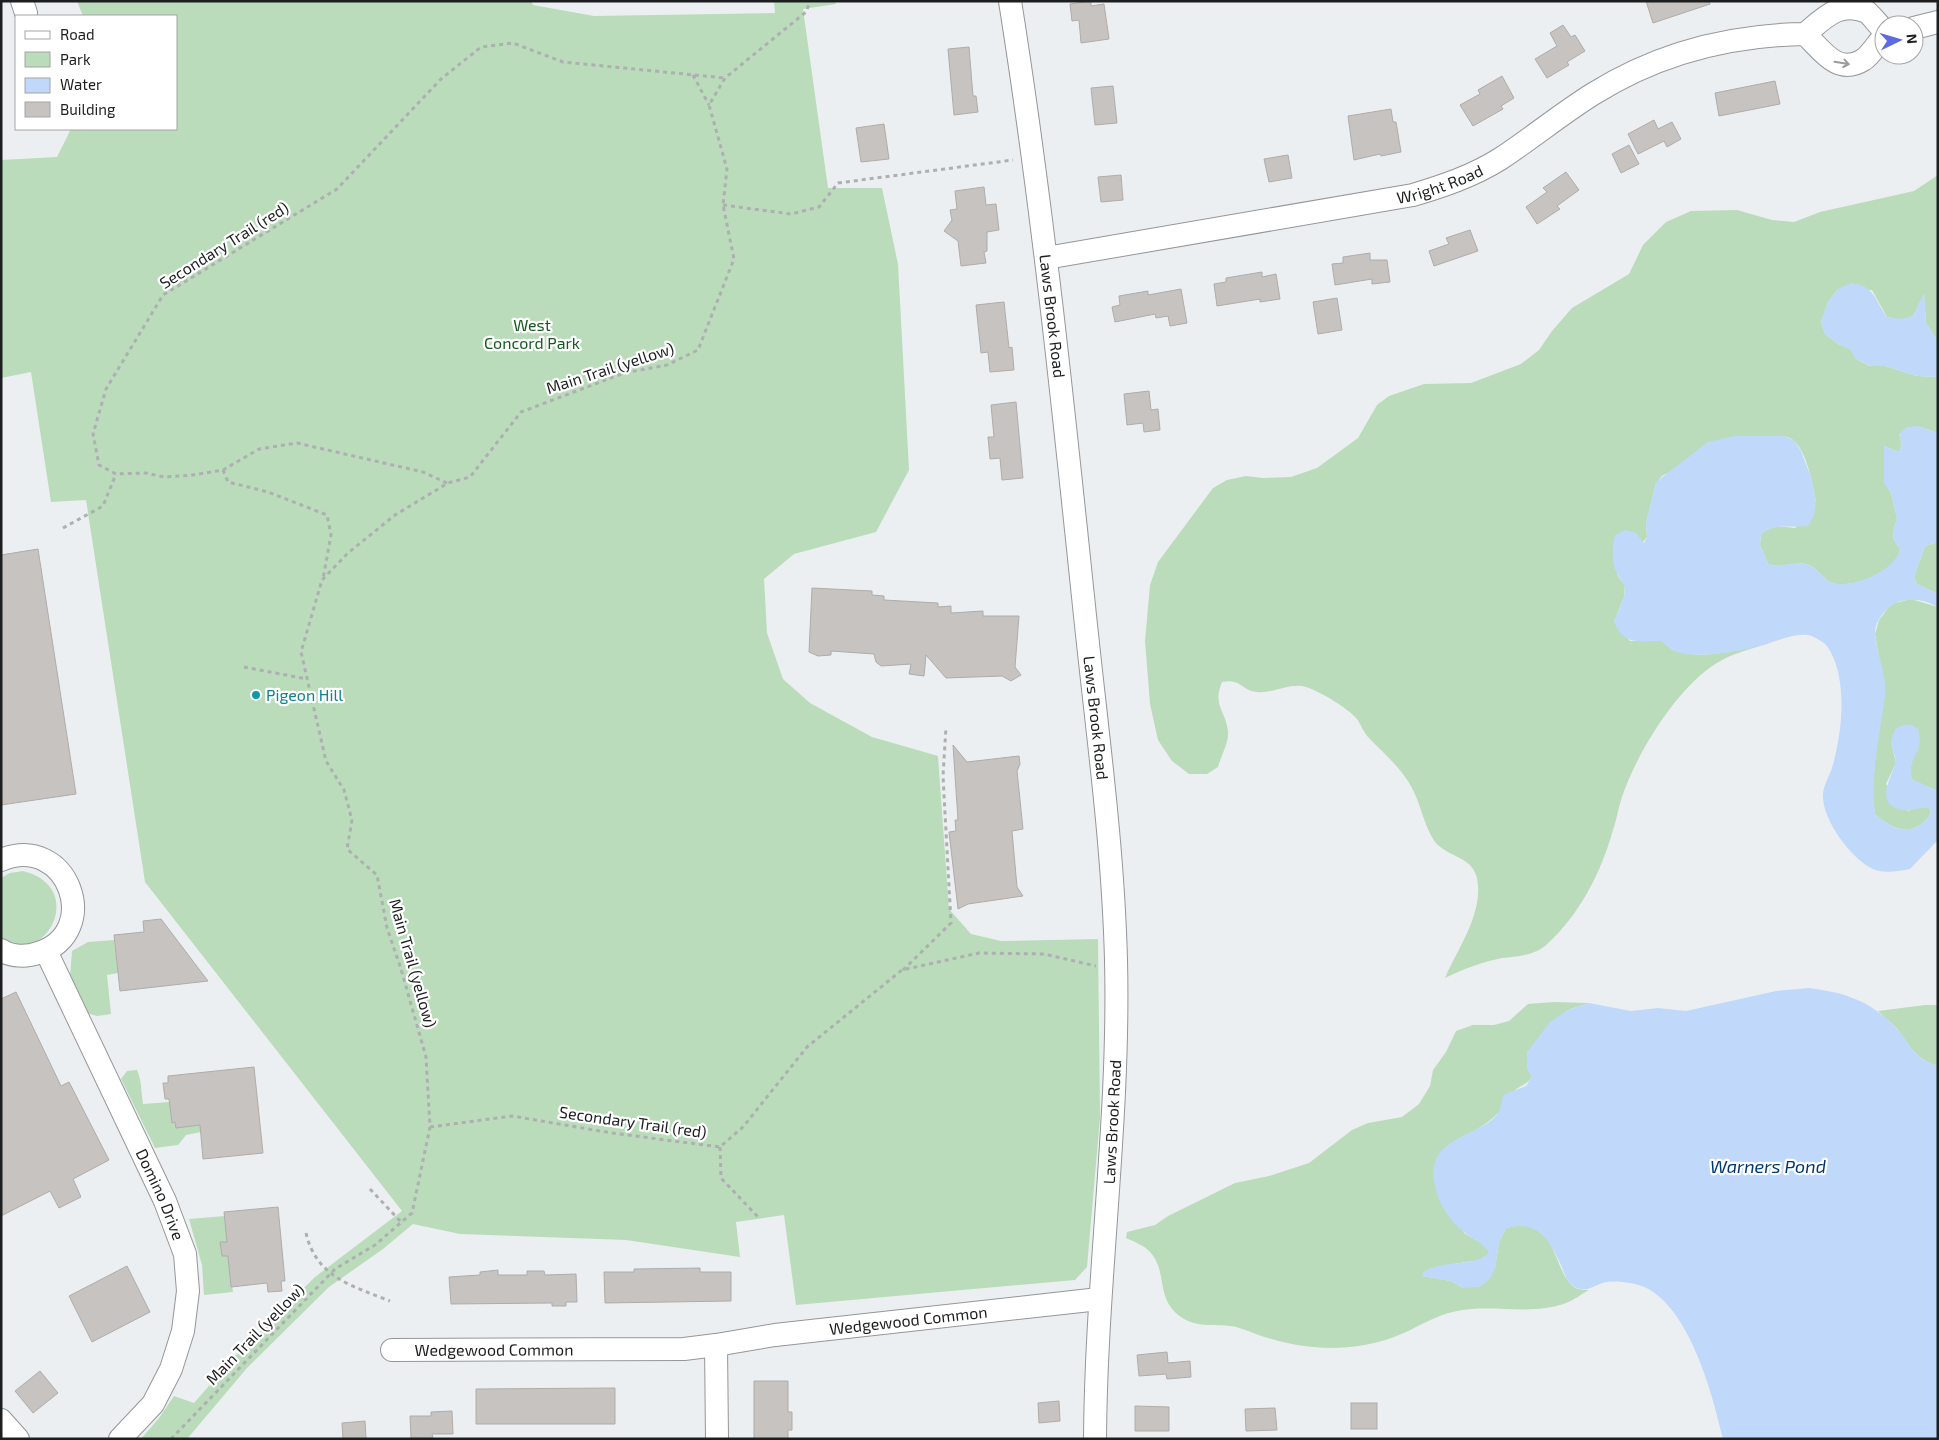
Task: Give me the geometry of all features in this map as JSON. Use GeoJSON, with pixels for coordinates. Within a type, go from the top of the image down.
{"type":"FeatureCollection","features":[{"type":"Feature","properties":{"kind":"street","name":"Laws Brook Road"},"geometry":{"type":"LineString","coordinates":[[1010,1],[1046,258],[1108,844],[1116,971],[1117,1018],[1113,1120],[1099,1299],[1095,1439]]}},
{"type":"Feature","properties":{"kind":"street"},"geometry":{"type":"LineString","coordinates":[[1874,20],[1860,7],[1839,5],[1829,10],[1805,34],[1828,58],[1845,65],[1863,60],[1874,48]]}},
{"type":"Feature","properties":{"kind":"street"},"geometry":{"type":"LineString","coordinates":[[1924,26],[1938,22]]}},
{"type":"Feature","properties":{"kind":"street","name":"Wright Road"},"geometry":{"type":"LineString","coordinates":[[1046,258],[1147,239],[1382,202],[1420,193],[1470,175],[1499,159],[1594,94],[1646,66],[1700,47],[1730,40],[1760,36],[1805,34]]}},
{"type":"Feature","properties":{"kind":"street"},"geometry":{"type":"LineString","coordinates":[[1,860],[12,856],[34,856],[56,867],[70,886],[74,909],[68,929],[58,943],[46,951],[30,956],[6,954],[1,950]]}},
{"type":"Feature","properties":{"kind":"street","name":"Domino Drive"},"geometry":{"type":"LineString","coordinates":[[46,951],[165,1201],[185,1254],[188,1291],[183,1331],[171,1369],[153,1404],[120,1439]]}},
{"type":"Feature","properties":{"kind":"street","name":"Wedgewood Common"},"geometry":{"type":"LineString","coordinates":[[392,1350],[684,1349],[775,1335],[1099,1299]]}},
{"type":"Feature","properties":{"kind":"street"},"geometry":{"type":"LineString","coordinates":[[716,1345],[717,1439]]}},
{"type":"Feature","properties":{"kind":"street"},"geometry":{"type":"LineString","coordinates":[[1,1420],[18,1439]]}},
{"type":"Feature","properties":{"kind":"path"},"geometry":{"type":"LineString","coordinates":[[709,105],[725,78],[806,12],[810,1]]}},
{"type":"Feature","properties":{"kind":"path","name":"Secondary Trail (red)"},"geometry":{"type":"LineString","coordinates":[[116,474],[99,465],[93,434],[106,389],[163,296],[337,189],[441,79],[480,47],[513,43],[563,62],[725,78]]}},
{"type":"Feature","properties":{"kind":"path","name":"Main Trail (yellow)"},"geometry":{"type":"LineString","coordinates":[[171,1439],[330,1274],[375,1245],[412,1213],[430,1127],[426,1057],[401,969],[387,928],[377,876],[348,850],[352,820],[344,790],[326,761],[301,652],[322,580],[348,553],[395,515],[448,483],[470,476],[521,412],[624,373],[668,365],[698,350],[734,260],[723,205],[727,169],[709,105],[693,75]]}},
{"type":"Feature","properties":{"kind":"path"},"geometry":{"type":"LineString","coordinates":[[723,205],[791,214],[819,206],[838,183],[1032,157]]}},
{"type":"Feature","properties":{"kind":"path"},"geometry":{"type":"LineString","coordinates":[[63,528],[103,506],[116,474],[146,473],[164,477],[223,470],[259,449],[297,443],[423,472],[448,483]]}},
{"type":"Feature","properties":{"kind":"path"},"geometry":{"type":"LineString","coordinates":[[223,470],[228,482],[268,492],[327,515],[331,535],[322,580]]}},
{"type":"Feature","properties":{"kind":"path"},"geometry":{"type":"LineString","coordinates":[[244,667],[307,680]]}},
{"type":"Feature","properties":{"kind":"path"},"geometry":{"type":"LineString","coordinates":[[902,970],[951,923],[943,776],[946,727]]}},
{"type":"Feature","properties":{"kind":"path","name":"Secondary Trail (red)"},"geometry":{"type":"LineString","coordinates":[[430,1127],[512,1116],[612,1133],[720,1147],[743,1127],[806,1047],[902,970],[979,953],[1044,954],[1116,971]]}},
{"type":"Feature","properties":{"kind":"path"},"geometry":{"type":"LineString","coordinates":[[720,1147],[721,1178],[759,1218]]}},
{"type":"Feature","properties":{"kind":"path"},"geometry":{"type":"LineString","coordinates":[[370,1189],[401,1222]]}},
{"type":"Feature","properties":{"kind":"path"},"geometry":{"type":"LineString","coordinates":[[306,1233],[310,1251],[330,1274],[390,1301]]}},
{"type":"Feature","properties":{"kind":"green space","name":"West Concord Park"},"geometry":{"type":"Polygon","coordinates":[[[77,1],[531,1],[533,5],[594,16],[775,13],[774,1],[834,1],[836,4],[803,9],[828,188],[882,188],[898,264],[909,470],[876,532],[794,554],[764,579],[767,633],[783,679],[810,703],[872,737],[938,756],[949,909],[971,934],[1001,941],[1098,939],[1100,1118],[1087,1267],[1075,1280],[796,1305],[784,1215],[736,1222],[740,1257],[626,1240],[460,1234],[413,1224],[383,1249],[329,1287],[247,1368],[187,1439],[141,1439],[174,1396],[194,1403],[235,1356],[315,1277],[402,1211],[145,882],[86,500],[51,502],[31,372],[1,378],[1,160],[57,157],[70,130],[178,130],[178,15],[83,15],[77,1]]]}},
{"type":"Feature","properties":{"kind":"green space"},"geometry":{"type":"Polygon","coordinates":[[[1938,175],[1938,342],[1926,323],[1924,294],[1913,316],[1901,320],[1887,317],[1872,290],[1838,289],[1828,302],[1821,322],[1825,334],[1838,344],[1851,349],[1856,359],[1870,366],[1885,366],[1917,376],[1938,377],[1938,433],[1917,426],[1899,434],[1902,444],[1899,452],[1884,446],[1884,482],[1891,493],[1897,518],[1893,532],[1894,540],[1900,549],[1897,557],[1892,564],[1875,576],[1846,584],[1829,581],[1814,568],[1806,564],[1768,564],[1760,545],[1761,534],[1777,527],[1795,528],[1816,501],[1809,470],[1799,446],[1789,438],[1783,436],[1708,442],[1677,468],[1662,476],[1656,483],[1646,524],[1647,537],[1617,575],[1625,585],[1624,597],[1614,622],[1630,641],[1662,641],[1673,649],[1697,655],[1724,653],[1763,645],[1724,659],[1708,669],[1692,683],[1662,719],[1638,759],[1629,779],[1608,846],[1595,878],[1568,921],[1545,946],[1530,954],[1502,958],[1480,964],[1445,978],[1469,930],[1477,904],[1477,878],[1474,870],[1464,860],[1438,845],[1433,839],[1409,782],[1393,762],[1367,736],[1357,719],[1340,705],[1318,692],[1306,687],[1294,686],[1257,692],[1237,683],[1222,682],[1218,697],[1227,725],[1228,736],[1218,767],[1207,774],[1189,774],[1172,761],[1158,740],[1150,704],[1145,641],[1150,585],[1158,562],[1213,488],[1227,480],[1246,476],[1263,478],[1291,477],[1317,468],[1358,438],[1377,405],[1389,396],[1424,384],[1471,383],[1521,364],[1539,350],[1552,331],[1572,308],[1629,274],[1643,245],[1666,222],[1691,211],[1737,210],[1772,220],[1794,222],[1820,212],[1914,191],[1938,175]]]}},
{"type":"Feature","properties":{"kind":"green space"},"geometry":{"type":"Polygon","coordinates":[[[1938,542],[1938,594],[1917,584],[1914,577],[1925,546],[1938,542]]]}},
{"type":"Feature","properties":{"kind":"green space"},"geometry":{"type":"Polygon","coordinates":[[[1911,599],[1938,607],[1938,791],[1912,780],[1911,766],[1918,744],[1918,729],[1891,742],[1896,763],[1886,784],[1908,811],[1921,806],[1929,808],[1931,813],[1918,826],[1904,829],[1889,825],[1875,814],[1872,794],[1878,730],[1885,695],[1875,634],[1879,620],[1891,604],[1911,599]]]}},
{"type":"Feature","properties":{"kind":"green space"},"geometry":{"type":"Polygon","coordinates":[[[23,871],[43,880],[53,893],[56,907],[53,922],[45,935],[33,943],[18,945],[1,939],[1,878],[10,873],[23,871]]]}},
{"type":"Feature","properties":{"kind":"green space"},"geometry":{"type":"Polygon","coordinates":[[[114,940],[118,973],[107,975],[111,1014],[97,1016],[87,1013],[70,977],[72,951],[88,942],[114,940]]]}},
{"type":"Feature","properties":{"kind":"green space"},"geometry":{"type":"Polygon","coordinates":[[[1554,1002],[1589,1003],[1568,1010],[1527,1052],[1532,1077],[1530,1080],[1514,1091],[1498,1113],[1487,1123],[1449,1146],[1435,1164],[1464,1233],[1486,1246],[1489,1254],[1479,1260],[1453,1264],[1423,1276],[1451,1281],[1463,1288],[1495,1268],[1499,1242],[1506,1228],[1524,1226],[1537,1229],[1546,1237],[1569,1283],[1578,1289],[1589,1290],[1569,1302],[1553,1307],[1457,1311],[1379,1342],[1331,1348],[1284,1342],[1236,1327],[1194,1323],[1187,1321],[1173,1310],[1164,1293],[1159,1267],[1155,1259],[1144,1247],[1126,1238],[1127,1232],[1155,1225],[1168,1216],[1235,1183],[1269,1176],[1309,1163],[1352,1130],[1368,1123],[1402,1117],[1419,1104],[1430,1086],[1433,1070],[1446,1052],[1456,1031],[1473,1025],[1494,1025],[1509,1021],[1528,1004],[1554,1002]]]}},
{"type":"Feature","properties":{"kind":"green space"},"geometry":{"type":"Polygon","coordinates":[[[1938,1005],[1938,1066],[1918,1056],[1898,1030],[1878,1011],[1938,1005]]]}},
{"type":"Feature","properties":{"kind":"green space"},"geometry":{"type":"Polygon","coordinates":[[[137,1070],[141,1083],[143,1104],[170,1102],[172,1123],[175,1122],[176,1127],[200,1125],[201,1132],[186,1135],[178,1145],[155,1148],[121,1079],[127,1071],[137,1070]]]}},
{"type":"Feature","properties":{"kind":"green space"},"geometry":{"type":"Polygon","coordinates":[[[225,1216],[227,1242],[220,1242],[222,1256],[228,1256],[233,1292],[204,1295],[202,1265],[189,1219],[225,1216]]]}},
{"type":"Feature","properties":{"kind":"water"},"geometry":{"type":"Polygon","coordinates":[[[1851,283],[1870,290],[1887,317],[1901,319],[1913,316],[1924,293],[1926,323],[1938,342],[1938,377],[1917,376],[1885,366],[1871,366],[1856,359],[1850,349],[1838,344],[1825,334],[1821,322],[1828,302],[1838,289],[1851,283]]]}},
{"type":"Feature","properties":{"kind":"water"},"geometry":{"type":"Polygon","coordinates":[[[1917,426],[1938,433],[1938,542],[1925,546],[1914,577],[1917,584],[1938,594],[1938,607],[1920,600],[1901,601],[1891,606],[1883,614],[1875,629],[1885,696],[1878,740],[1874,799],[1875,814],[1889,825],[1897,828],[1911,829],[1918,826],[1931,813],[1929,808],[1898,809],[1887,800],[1887,788],[1895,764],[1891,741],[1895,729],[1906,724],[1912,725],[1918,729],[1920,741],[1912,764],[1911,774],[1913,780],[1938,791],[1938,840],[1910,869],[1891,872],[1873,869],[1856,857],[1833,827],[1824,806],[1824,790],[1839,739],[1842,706],[1838,674],[1834,659],[1827,646],[1813,637],[1802,635],[1791,636],[1743,650],[1719,654],[1694,655],[1674,651],[1662,641],[1633,641],[1628,639],[1618,630],[1614,622],[1623,601],[1625,588],[1615,569],[1613,550],[1615,535],[1625,530],[1636,533],[1644,543],[1647,537],[1646,524],[1656,482],[1708,442],[1734,436],[1783,436],[1794,440],[1801,451],[1812,480],[1816,501],[1814,516],[1808,526],[1772,528],[1761,534],[1760,545],[1768,564],[1806,564],[1814,568],[1829,581],[1838,584],[1855,582],[1875,575],[1892,563],[1900,549],[1894,540],[1893,532],[1897,518],[1891,493],[1884,483],[1884,446],[1899,452],[1902,444],[1899,434],[1906,427],[1917,426]]]}},
{"type":"Feature","properties":{"kind":"water","name":"Warners Pond"},"geometry":{"type":"Polygon","coordinates":[[[1809,988],[1835,992],[1857,1000],[1877,1011],[1897,1029],[1917,1055],[1929,1063],[1938,1066],[1938,1439],[1723,1439],[1704,1371],[1681,1323],[1667,1304],[1650,1290],[1630,1283],[1610,1282],[1586,1289],[1577,1288],[1568,1281],[1557,1256],[1547,1240],[1534,1229],[1526,1226],[1506,1228],[1499,1242],[1495,1268],[1490,1279],[1480,1287],[1463,1288],[1451,1281],[1422,1276],[1423,1272],[1431,1268],[1473,1261],[1489,1254],[1481,1244],[1458,1227],[1444,1210],[1435,1188],[1434,1166],[1439,1155],[1447,1146],[1490,1121],[1498,1113],[1503,1095],[1526,1086],[1532,1077],[1527,1069],[1527,1052],[1550,1022],[1568,1010],[1589,1003],[1631,1011],[1658,1008],[1686,1011],[1776,991],[1809,988]]]}},
{"type":"Feature","properties":{"kind":"building"},"geometry":{"type":"Polygon","coordinates":[[[1091,1],[1091,6],[1104,4],[1109,39],[1081,43],[1079,20],[1072,21],[1070,4],[1091,1]]]}},
{"type":"Feature","properties":{"kind":"building"},"geometry":{"type":"Polygon","coordinates":[[[1646,1],[1709,1],[1710,4],[1653,23],[1646,1]]]}},
{"type":"Feature","properties":{"kind":"building"},"geometry":{"type":"Polygon","coordinates":[[[1563,25],[1571,37],[1575,35],[1585,51],[1567,62],[1569,65],[1547,78],[1535,59],[1557,46],[1550,33],[1563,25]]]}},
{"type":"Feature","properties":{"kind":"building"},"geometry":{"type":"Polygon","coordinates":[[[969,47],[973,96],[976,96],[978,112],[954,115],[948,49],[969,47]]]}},
{"type":"Feature","properties":{"kind":"building"},"geometry":{"type":"Polygon","coordinates":[[[1502,76],[1514,98],[1501,106],[1503,109],[1473,126],[1460,105],[1480,94],[1478,90],[1502,76]]]}},
{"type":"Feature","properties":{"kind":"building"},"geometry":{"type":"Polygon","coordinates":[[[1775,81],[1780,104],[1719,116],[1715,93],[1775,81]]]}},
{"type":"Feature","properties":{"kind":"building"},"geometry":{"type":"Polygon","coordinates":[[[1113,86],[1117,123],[1095,125],[1091,88],[1113,86]]]}},
{"type":"Feature","properties":{"kind":"building"},"geometry":{"type":"Polygon","coordinates":[[[1391,109],[1393,122],[1396,122],[1401,152],[1381,156],[1380,154],[1354,160],[1348,116],[1391,109]]]}},
{"type":"Feature","properties":{"kind":"building"},"geometry":{"type":"Polygon","coordinates":[[[1654,120],[1658,129],[1672,122],[1681,139],[1667,147],[1664,141],[1638,154],[1628,134],[1654,120]]]}},
{"type":"Feature","properties":{"kind":"building"},"geometry":{"type":"Polygon","coordinates":[[[884,124],[889,159],[861,162],[856,128],[884,124]]]}},
{"type":"Feature","properties":{"kind":"building"},"geometry":{"type":"Polygon","coordinates":[[[1629,145],[1639,164],[1621,173],[1612,154],[1629,145]]]}},
{"type":"Feature","properties":{"kind":"building"},"geometry":{"type":"Polygon","coordinates":[[[1288,155],[1292,178],[1269,182],[1264,159],[1288,155]]]}},
{"type":"Feature","properties":{"kind":"building"},"geometry":{"type":"Polygon","coordinates":[[[1566,172],[1579,190],[1557,206],[1560,209],[1537,224],[1526,207],[1547,192],[1543,188],[1566,172]]]}},
{"type":"Feature","properties":{"kind":"building"},"geometry":{"type":"Polygon","coordinates":[[[1121,175],[1123,200],[1101,202],[1098,177],[1121,175]]]}},
{"type":"Feature","properties":{"kind":"building"},"geometry":{"type":"Polygon","coordinates":[[[984,187],[986,205],[996,204],[999,230],[987,232],[987,251],[984,252],[986,263],[961,266],[958,241],[944,231],[952,220],[950,210],[957,209],[955,191],[984,187]]]}},
{"type":"Feature","properties":{"kind":"building"},"geometry":{"type":"Polygon","coordinates":[[[1470,230],[1478,251],[1434,266],[1429,251],[1449,244],[1446,238],[1470,230]]]}},
{"type":"Feature","properties":{"kind":"building"},"geometry":{"type":"Polygon","coordinates":[[[1370,253],[1370,260],[1387,260],[1390,282],[1372,284],[1372,279],[1335,285],[1332,264],[1343,263],[1343,257],[1370,253]]]}},
{"type":"Feature","properties":{"kind":"building"},"geometry":{"type":"Polygon","coordinates":[[[1262,272],[1262,277],[1276,274],[1280,299],[1260,302],[1260,299],[1217,306],[1214,284],[1226,282],[1226,278],[1262,272]]]}},
{"type":"Feature","properties":{"kind":"building"},"geometry":{"type":"Polygon","coordinates":[[[1181,289],[1187,323],[1170,326],[1168,316],[1156,318],[1155,314],[1115,322],[1112,307],[1120,305],[1119,296],[1148,291],[1148,295],[1181,289]]]}},
{"type":"Feature","properties":{"kind":"building"},"geometry":{"type":"Polygon","coordinates":[[[1337,298],[1342,330],[1318,334],[1313,302],[1337,298]]]}},
{"type":"Feature","properties":{"kind":"building"},"geometry":{"type":"Polygon","coordinates":[[[1004,302],[1009,348],[1012,347],[1014,370],[990,372],[988,352],[981,353],[976,305],[1004,302]]]}},
{"type":"Feature","properties":{"kind":"building"},"geometry":{"type":"Polygon","coordinates":[[[1149,391],[1151,410],[1158,409],[1160,430],[1144,432],[1143,423],[1127,425],[1124,394],[1149,391]]]}},
{"type":"Feature","properties":{"kind":"building"},"geometry":{"type":"Polygon","coordinates":[[[1016,402],[1023,478],[1002,480],[1000,458],[990,459],[988,437],[994,437],[991,405],[1016,402]]]}},
{"type":"Feature","properties":{"kind":"building"},"geometry":{"type":"Polygon","coordinates":[[[38,549],[76,794],[1,805],[1,555],[38,549]]]}},
{"type":"Feature","properties":{"kind":"building"},"geometry":{"type":"Polygon","coordinates":[[[812,588],[872,591],[872,595],[884,596],[884,600],[938,603],[938,607],[951,606],[951,613],[983,611],[983,616],[1019,616],[1015,667],[1021,675],[1011,681],[1002,676],[946,678],[926,655],[924,676],[909,674],[911,664],[881,666],[876,662],[874,654],[831,651],[831,655],[818,656],[809,652],[812,588]]]}},
{"type":"Feature","properties":{"kind":"building"},"geometry":{"type":"Polygon","coordinates":[[[953,745],[967,762],[1019,756],[1020,764],[1017,771],[1023,829],[1012,831],[1017,887],[1023,896],[968,904],[958,909],[949,832],[956,831],[955,820],[958,820],[953,745]]]}},
{"type":"Feature","properties":{"kind":"building"},"geometry":{"type":"Polygon","coordinates":[[[161,919],[208,981],[120,991],[114,935],[144,932],[143,921],[161,919]]]}},
{"type":"Feature","properties":{"kind":"building"},"geometry":{"type":"Polygon","coordinates":[[[16,992],[61,1086],[69,1082],[109,1160],[73,1179],[81,1197],[59,1208],[50,1191],[1,1216],[1,999],[16,992]]]}},
{"type":"Feature","properties":{"kind":"building"},"geometry":{"type":"Polygon","coordinates":[[[254,1067],[263,1153],[203,1159],[200,1125],[176,1128],[175,1122],[172,1123],[169,1099],[165,1099],[163,1083],[168,1083],[168,1076],[254,1067]]]}},
{"type":"Feature","properties":{"kind":"building"},"geometry":{"type":"Polygon","coordinates":[[[278,1207],[285,1281],[281,1281],[282,1291],[268,1292],[267,1283],[231,1287],[228,1256],[222,1256],[220,1242],[227,1242],[224,1212],[278,1207]]]}},
{"type":"Feature","properties":{"kind":"building"},"geometry":{"type":"Polygon","coordinates":[[[127,1266],[150,1312],[92,1342],[69,1296],[127,1266]]]}},
{"type":"Feature","properties":{"kind":"building"},"geometry":{"type":"Polygon","coordinates":[[[700,1268],[700,1272],[731,1272],[731,1301],[605,1303],[604,1272],[634,1272],[634,1269],[700,1268]]]}},
{"type":"Feature","properties":{"kind":"building"},"geometry":{"type":"Polygon","coordinates":[[[498,1270],[498,1275],[527,1275],[527,1271],[544,1271],[545,1275],[576,1274],[577,1302],[566,1302],[566,1306],[552,1306],[552,1303],[451,1304],[449,1277],[480,1275],[480,1272],[498,1270]]]}},
{"type":"Feature","properties":{"kind":"building"},"geometry":{"type":"Polygon","coordinates":[[[1167,1352],[1168,1363],[1190,1361],[1191,1377],[1167,1379],[1166,1374],[1139,1376],[1137,1355],[1167,1352]]]}},
{"type":"Feature","properties":{"kind":"building"},"geometry":{"type":"Polygon","coordinates":[[[40,1371],[58,1393],[33,1413],[15,1391],[40,1371]]]}},
{"type":"Feature","properties":{"kind":"building"},"geometry":{"type":"Polygon","coordinates":[[[754,1381],[788,1381],[788,1412],[792,1412],[792,1430],[788,1430],[788,1439],[754,1439],[754,1381]]]}},
{"type":"Feature","properties":{"kind":"building"},"geometry":{"type":"Polygon","coordinates":[[[615,1388],[615,1424],[476,1424],[476,1389],[615,1388]]]}},
{"type":"Feature","properties":{"kind":"building"},"geometry":{"type":"Polygon","coordinates":[[[1059,1401],[1060,1421],[1039,1423],[1038,1403],[1059,1401]]]}},
{"type":"Feature","properties":{"kind":"building"},"geometry":{"type":"Polygon","coordinates":[[[1351,1403],[1377,1403],[1377,1429],[1351,1429],[1351,1403]]]}},
{"type":"Feature","properties":{"kind":"building"},"geometry":{"type":"Polygon","coordinates":[[[1135,1406],[1169,1407],[1169,1431],[1135,1431],[1135,1406]]]}},
{"type":"Feature","properties":{"kind":"building"},"geometry":{"type":"Polygon","coordinates":[[[1275,1408],[1277,1430],[1246,1431],[1245,1409],[1275,1408]]]}},
{"type":"Feature","properties":{"kind":"building"},"geometry":{"type":"Polygon","coordinates":[[[452,1411],[453,1434],[432,1434],[433,1438],[411,1438],[410,1416],[431,1416],[431,1412],[452,1411]]]}},
{"type":"Feature","properties":{"kind":"building"},"geometry":{"type":"Polygon","coordinates":[[[365,1421],[366,1439],[343,1439],[342,1423],[365,1421]]]}},
{"type":"Feature","properties":{"kind":"place","name":"Pigeon Hill"},"geometry":{"type":"Point","coordinates":[256,695]}}]}
